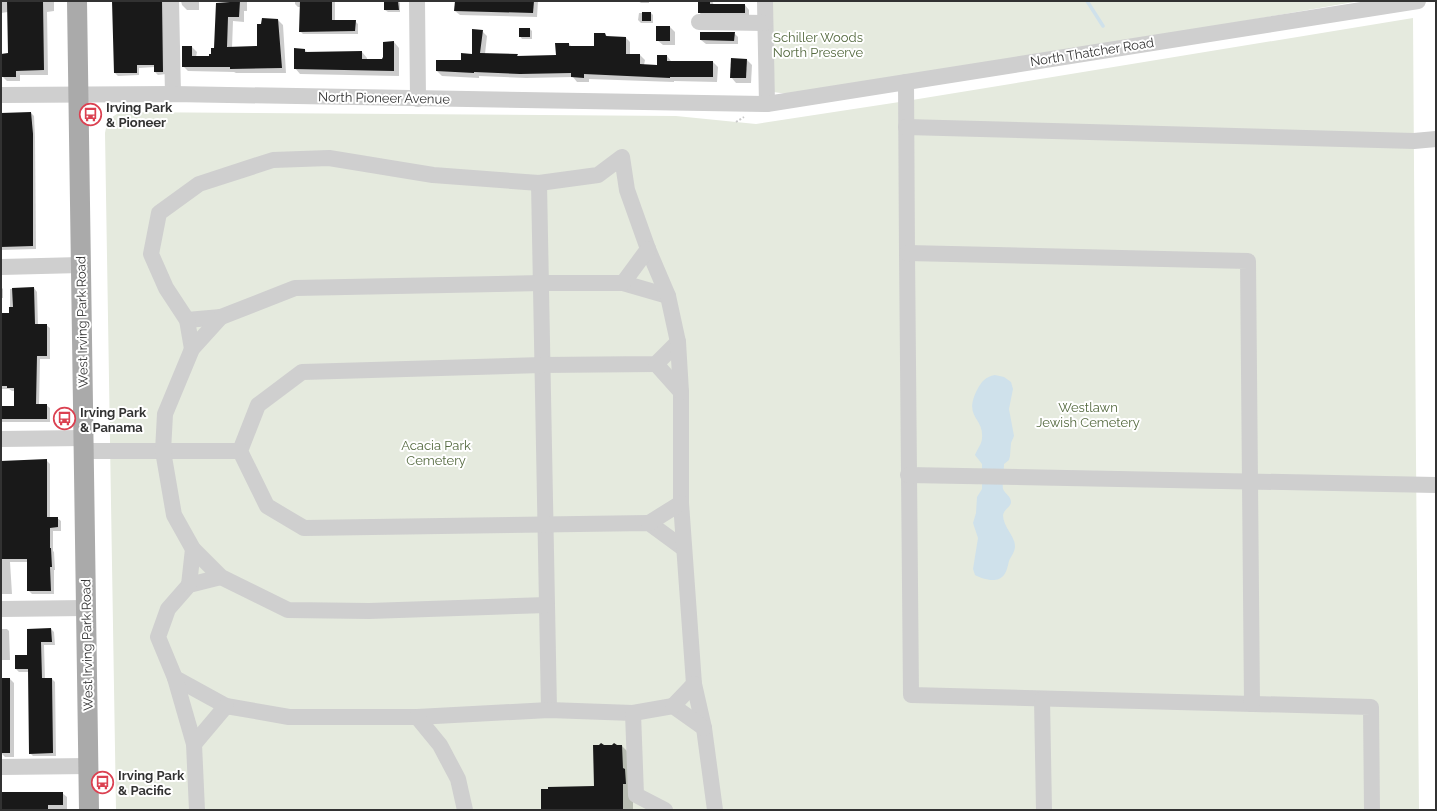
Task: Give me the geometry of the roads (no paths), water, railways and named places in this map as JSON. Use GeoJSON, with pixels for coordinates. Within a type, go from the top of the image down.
{"type":"FeatureCollection","features":[{"type":"Feature","properties":{"kind":"main road","name":"West Irving Park Road"},"geometry":{"type":"LineString","coordinates":[[77,1],[89,810]]}},
{"type":"Feature","properties":{"kind":"street"},"geometry":{"type":"LineString","coordinates":[[171,1],[173,94]]}},
{"type":"Feature","properties":{"kind":"street"},"geometry":{"type":"LineString","coordinates":[[417,1],[418,99]]}},
{"type":"Feature","properties":{"kind":"street"},"geometry":{"type":"LineString","coordinates":[[765,1],[767,104]]}},
{"type":"Feature","properties":{"kind":"street","name":"North Thatcher Road"},"geometry":{"type":"LineString","coordinates":[[767,104],[1418,1]]}},
{"type":"Feature","properties":{"kind":"street"},"geometry":{"type":"LineString","coordinates":[[699,22],[765,24]]}},
{"type":"Feature","properties":{"kind":"street"},"geometry":{"type":"LineString","coordinates":[[906,82],[908,475],[911,695],[1371,707],[1372,810]]}},
{"type":"Feature","properties":{"kind":"street","name":"North Pioneer Avenue"},"geometry":{"type":"LineString","coordinates":[[1,95],[173,94],[767,104]]}},
{"type":"Feature","properties":{"kind":"street"},"geometry":{"type":"LineString","coordinates":[[906,127],[1414,141],[1436,140]]}},
{"type":"Feature","properties":{"kind":"street"},"geometry":{"type":"LineString","coordinates":[[192,349],[187,320],[166,288],[151,254],[159,213],[200,184],[273,160],[329,158],[432,175],[539,183],[598,175],[622,157],[627,190],[648,249],[668,296],[678,342],[683,548],[694,684],[704,728],[715,810]]}},
{"type":"Feature","properties":{"kind":"street"},"geometry":{"type":"LineString","coordinates":[[539,183],[548,710]]}},
{"type":"Feature","properties":{"kind":"street"},"geometry":{"type":"LineString","coordinates":[[623,283],[648,249]]}},
{"type":"Feature","properties":{"kind":"street"},"geometry":{"type":"LineString","coordinates":[[907,253],[1248,261],[1252,704]]}},
{"type":"Feature","properties":{"kind":"street"},"geometry":{"type":"LineString","coordinates":[[1,267],[81,266]]}},
{"type":"Feature","properties":{"kind":"street"},"geometry":{"type":"LineString","coordinates":[[187,320],[220,317],[295,288],[541,283],[623,283],[668,296]]}},
{"type":"Feature","properties":{"kind":"street"},"geometry":{"type":"LineString","coordinates":[[220,317],[192,349],[165,414],[163,451],[174,515],[193,550],[221,577],[288,610],[369,611],[547,605]]}},
{"type":"Feature","properties":{"kind":"street"},"geometry":{"type":"LineString","coordinates":[[678,342],[656,364],[542,365],[302,372],[258,405],[240,451],[267,506],[304,528],[649,523],[681,503]]}},
{"type":"Feature","properties":{"kind":"street"},"geometry":{"type":"LineString","coordinates":[[656,364],[680,392]]}},
{"type":"Feature","properties":{"kind":"street"},"geometry":{"type":"LineString","coordinates":[[1,439],[163,451],[240,451]]}},
{"type":"Feature","properties":{"kind":"street"},"geometry":{"type":"LineString","coordinates":[[908,475],[1436,485]]}},
{"type":"Feature","properties":{"kind":"street"},"geometry":{"type":"LineString","coordinates":[[649,523],[683,548]]}},
{"type":"Feature","properties":{"kind":"street"},"geometry":{"type":"LineString","coordinates":[[193,550],[189,585],[168,609],[158,637],[175,678],[194,744],[197,810]]}},
{"type":"Feature","properties":{"kind":"street"},"geometry":{"type":"LineString","coordinates":[[189,585],[221,577]]}},
{"type":"Feature","properties":{"kind":"street"},"geometry":{"type":"LineString","coordinates":[[1,609],[86,608]]}},
{"type":"Feature","properties":{"kind":"street"},"geometry":{"type":"LineString","coordinates":[[175,678],[226,706],[289,717],[417,717],[548,710],[633,713],[673,706],[694,684]]}},
{"type":"Feature","properties":{"kind":"street"},"geometry":{"type":"LineString","coordinates":[[1042,699],[1044,810]]}},
{"type":"Feature","properties":{"kind":"street"},"geometry":{"type":"LineString","coordinates":[[194,744],[226,706]]}},
{"type":"Feature","properties":{"kind":"street"},"geometry":{"type":"LineString","coordinates":[[673,706],[704,728]]}},
{"type":"Feature","properties":{"kind":"street"},"geometry":{"type":"LineString","coordinates":[[633,713],[636,795],[665,810]]}},
{"type":"Feature","properties":{"kind":"street"},"geometry":{"type":"LineString","coordinates":[[417,717],[440,746],[458,779],[466,810]]}},
{"type":"Feature","properties":{"kind":"street"},"geometry":{"type":"LineString","coordinates":[[1,767],[89,766]]}},
{"type":"Feature","properties":{"kind":"waterway"},"geometry":{"type":"LineString","coordinates":[[1087,1],[1103,26]]}},
{"type":"Feature","properties":{"kind":"place","name":"Irving Park & Pioneer"},"geometry":{"type":"Point","coordinates":[91,114]}},
{"type":"Feature","properties":{"kind":"place","name":"Irving Park & Panama"},"geometry":{"type":"Point","coordinates":[64,419]}},
{"type":"Feature","properties":{"kind":"place","name":"Irving Park & Pacific"},"geometry":{"type":"Point","coordinates":[102,782]}},
{"type":"Feature","properties":{"kind":"park label","name":"Schiller Woods North Preserve"},"geometry":{"type":"Point","coordinates":[818,44]}},
{"type":"Feature","properties":{"kind":"park label","name":"Westlawn Jewish Cemetery"},"geometry":{"type":"Point","coordinates":[1088,414]}},
{"type":"Feature","properties":{"kind":"park label","name":"Acacia Park Cemetery"},"geometry":{"type":"Point","coordinates":[436,452]}}]}
